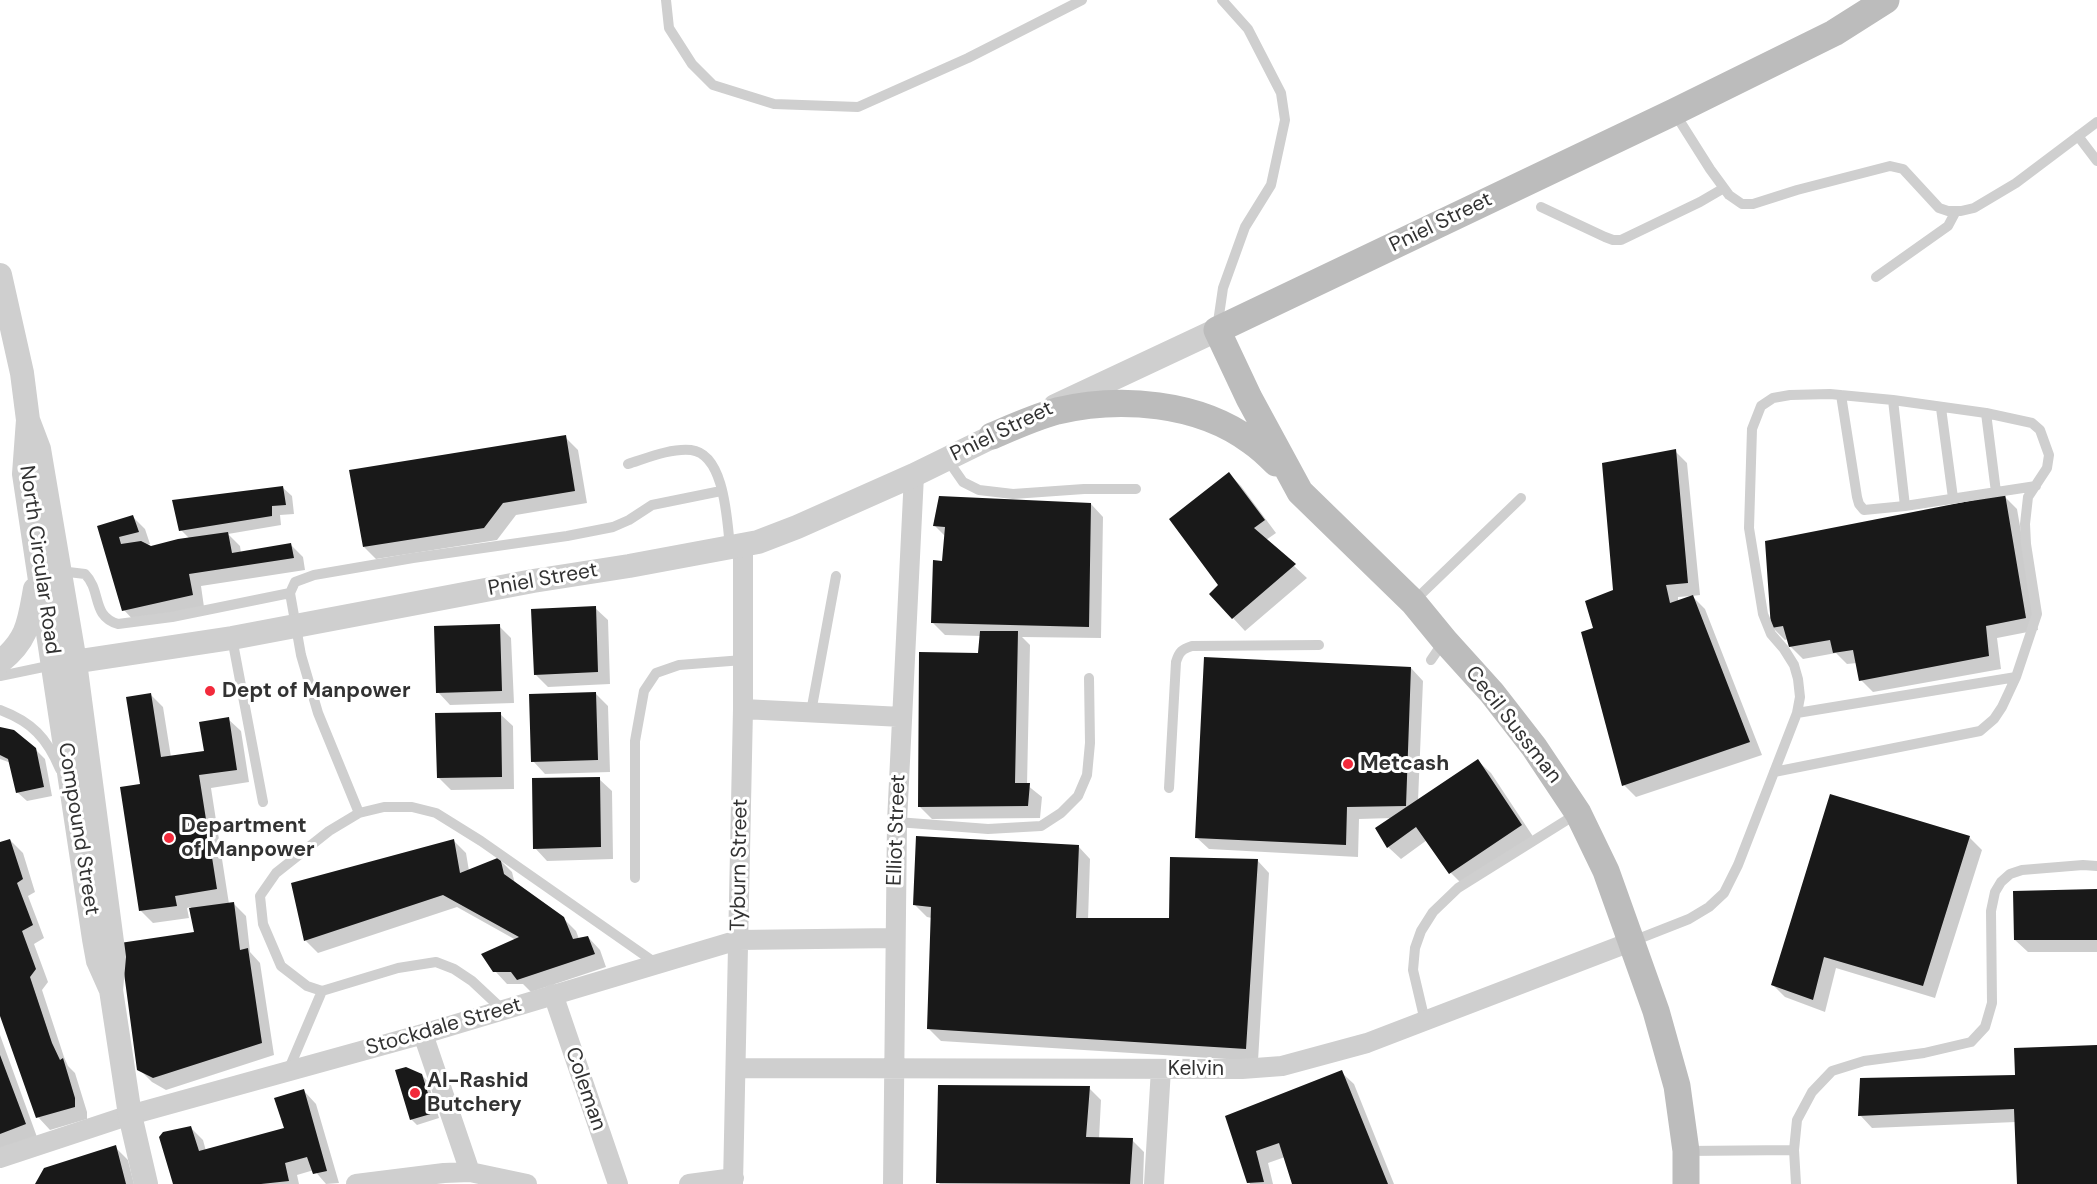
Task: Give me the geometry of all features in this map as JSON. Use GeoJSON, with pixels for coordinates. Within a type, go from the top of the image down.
{"type":"FeatureCollection","features":[{"type":"Feature","properties":{"kind":"main road","name":"Pniel Street"},"geometry":{"type":"LineString","coordinates":[[1217,330],[1674,112],[1833,33],[1874,4]]}},
{"type":"Feature","properties":{"kind":"main road","name":"Cecil Sussman"},"geometry":{"type":"LineString","coordinates":[[1217,330],[1248,398],[1300,492],[1413,602],[1438,650],[1492,693],[1534,747],[1578,813],[1606,871],[1633,941],[1656,1011],[1677,1086],[1686,1151],[1686,1184]]}},
{"type":"Feature","properties":{"kind":"main road"},"geometry":{"type":"LineString","coordinates":[[992,436],[1055,412],[1088,405],[1122,403],[1156,406],[1190,413],[1222,425],[1252,441],[1278,465],[1300,492]]}},
{"type":"Feature","properties":{"kind":"street","name":"North Circular Road"},"geometry":{"type":"LineString","coordinates":[[0,275],[22,373],[28,420],[39,449],[49,570],[64,664]]}},
{"type":"Feature","properties":{"kind":"street","name":"Pniel Street"},"geometry":{"type":"LineString","coordinates":[[64,664],[232,638],[771,538],[914,475],[1217,330]]}},
{"type":"Feature","properties":{"kind":"street","name":"Elliot Street"},"geometry":{"type":"LineString","coordinates":[[893,1184],[897,822],[914,475]]}},
{"type":"Feature","properties":{"kind":"street","name":"Tyburn Street"},"geometry":{"type":"LineString","coordinates":[[733,1181],[743,709],[736,546]]}},
{"type":"Feature","properties":{"kind":"street"},"geometry":{"type":"LineString","coordinates":[[0,662],[14,650],[28,628],[49,570]]}},
{"type":"Feature","properties":{"kind":"street","name":"Compound Street"},"geometry":{"type":"LineString","coordinates":[[64,664],[73,799],[98,961],[111,990]]}},
{"type":"Feature","properties":{"kind":"street","name":"Compound Street"},"geometry":{"type":"LineString","coordinates":[[64,664],[114,957],[111,990],[130,1114],[146,1184]]}},
{"type":"Feature","properties":{"kind":"street"},"geometry":{"type":"LineString","coordinates":[[743,709],[902,717]]}},
{"type":"Feature","properties":{"kind":"street","name":"Stockdale Street"},"geometry":{"type":"LineString","coordinates":[[0,1158],[130,1114],[423,1034],[738,940],[895,938]]}},
{"type":"Feature","properties":{"kind":"street","name":"Kelvin"},"geometry":{"type":"LineString","coordinates":[[736,1068],[1242,1069],[1282,1066],[1367,1043],[1633,941]]}},
{"type":"Feature","properties":{"kind":"street","name":"Coleman"},"geometry":{"type":"LineString","coordinates":[[553,994],[618,1184]]}},
{"type":"Feature","properties":{"kind":"street"},"geometry":{"type":"LineString","coordinates":[[423,1034],[471,1172]]}},
{"type":"Feature","properties":{"kind":"street"},"geometry":{"type":"LineString","coordinates":[[1154,1184],[1161,1069]]}},
{"type":"Feature","properties":{"kind":"street"},"geometry":{"type":"LineString","coordinates":[[356,1184],[444,1173],[471,1172],[528,1184]]}},
{"type":"Feature","properties":{"kind":"street"},"geometry":{"type":"LineString","coordinates":[[689,1184],[733,1181]]}},
{"type":"Feature","properties":{"kind":"lane"},"geometry":{"type":"LineString","coordinates":[[666,0],[669,28],[692,64],[713,85],[774,104],[858,107],[968,58],[1082,0]]}},
{"type":"Feature","properties":{"kind":"lane"},"geometry":{"type":"LineString","coordinates":[[1217,330],[1223,288],[1245,227],[1270,185],[1285,120],[1281,93],[1276,82],[1248,29],[1222,0]]}},
{"type":"Feature","properties":{"kind":"lane"},"geometry":{"type":"LineString","coordinates":[[1674,112],[1724,188],[1742,204],[1753,204],[1890,166],[1903,169],[1939,208],[1956,211],[1974,208],[2016,183],[2097,122]]}},
{"type":"Feature","properties":{"kind":"lane"},"geometry":{"type":"LineString","coordinates":[[2078,136],[2097,161]]}},
{"type":"Feature","properties":{"kind":"lane"},"geometry":{"type":"LineString","coordinates":[[1541,207],[1605,237],[1621,240],[1724,188]]}},
{"type":"Feature","properties":{"kind":"lane"},"geometry":{"type":"LineString","coordinates":[[1876,277],[1948,226],[1956,211]]}},
{"type":"Feature","properties":{"kind":"lane"},"geometry":{"type":"LineString","coordinates":[[1633,941],[1689,919],[1709,907],[1724,893],[1738,865],[1774,771],[1797,713],[1800,697],[1798,679],[1794,665],[1771,634],[1762,614],[1750,538],[1752,429],[1761,406],[1773,398],[1790,395],[1841,395],[1986,413],[2032,423],[2040,430],[2049,455],[2047,468],[2028,497],[2025,524],[2037,614],[2016,676],[1998,713],[1980,731],[1774,771]]}},
{"type":"Feature","properties":{"kind":"lane"},"geometry":{"type":"LineString","coordinates":[[1841,395],[1859,504],[1864,510],[2036,486]]}},
{"type":"Feature","properties":{"kind":"lane"},"geometry":{"type":"LineString","coordinates":[[1893,400],[1905,506]]}},
{"type":"Feature","properties":{"kind":"lane"},"geometry":{"type":"LineString","coordinates":[[1941,408],[1953,498]]}},
{"type":"Feature","properties":{"kind":"lane"},"geometry":{"type":"LineString","coordinates":[[1986,413],[1996,492]]}},
{"type":"Feature","properties":{"kind":"lane"},"geometry":{"type":"LineString","coordinates":[[628,464],[669,452],[692,450],[706,456],[716,470],[736,546]]}},
{"type":"Feature","properties":{"kind":"lane"},"geometry":{"type":"LineString","coordinates":[[947,459],[963,482],[979,490],[1013,494],[1084,489],[1136,489]]}},
{"type":"Feature","properties":{"kind":"lane"},"geometry":{"type":"LineString","coordinates":[[359,813],[318,713],[295,626],[290,593],[295,582],[314,574],[613,527],[652,505],[721,491]]}},
{"type":"Feature","properties":{"kind":"lane"},"geometry":{"type":"LineString","coordinates":[[1413,602],[1521,498]]}},
{"type":"Feature","properties":{"kind":"lane"},"geometry":{"type":"LineString","coordinates":[[49,570],[86,574],[92,582],[102,615],[118,624],[163,618],[290,593]]}},
{"type":"Feature","properties":{"kind":"lane"},"geometry":{"type":"LineString","coordinates":[[811,712],[836,576]]}},
{"type":"Feature","properties":{"kind":"lane"},"geometry":{"type":"LineString","coordinates":[[232,638],[263,802]]}},
{"type":"Feature","properties":{"kind":"lane"},"geometry":{"type":"LineString","coordinates":[[1169,788],[1178,653],[1192,646],[1319,645]]}},
{"type":"Feature","properties":{"kind":"lane"},"geometry":{"type":"LineString","coordinates":[[635,878],[635,741],[644,691],[657,673],[679,665],[742,660]]}},
{"type":"Feature","properties":{"kind":"lane"},"geometry":{"type":"LineString","coordinates":[[0,676],[64,664]]}},
{"type":"Feature","properties":{"kind":"lane"},"geometry":{"type":"LineString","coordinates":[[1797,713],[2016,676]]}},
{"type":"Feature","properties":{"kind":"lane"},"geometry":{"type":"LineString","coordinates":[[897,822],[988,830],[1041,826],[1061,813],[1078,796],[1087,775],[1090,743],[1089,678]]}},
{"type":"Feature","properties":{"kind":"lane"},"geometry":{"type":"LineString","coordinates":[[0,710],[24,722],[41,735],[56,760],[73,799]]}},
{"type":"Feature","properties":{"kind":"lane"},"geometry":{"type":"LineString","coordinates":[[502,1010],[472,981],[454,969],[435,962],[398,968],[322,991],[307,986],[281,966],[263,924],[260,896],[276,873],[329,831],[359,813],[384,807],[412,807],[436,813],[481,841],[657,964]]}},
{"type":"Feature","properties":{"kind":"lane"},"geometry":{"type":"LineString","coordinates":[[1425,1021],[1413,970],[1415,948],[1421,931],[1433,912],[1458,888],[1578,813]]}},
{"type":"Feature","properties":{"kind":"lane"},"geometry":{"type":"LineString","coordinates":[[1796,1184],[1794,1150],[1797,1120],[1812,1092],[1832,1071],[1864,1061],[1924,1053],[1971,1042],[1985,1027],[1992,1003],[1991,911],[1995,892],[2001,882],[2010,874],[2022,870],[2097,866]]}},
{"type":"Feature","properties":{"kind":"lane"},"geometry":{"type":"LineString","coordinates":[[288,1072],[322,991]]}},
{"type":"Feature","properties":{"kind":"lane"},"geometry":{"type":"LineString","coordinates":[[1686,1151],[1794,1150]]}},
{"type":"Feature","properties":{"kind":"building"},"geometry":{"type":"Polygon","coordinates":[[[566,435],[575,491],[503,503],[484,528],[363,547],[349,470],[566,435]]]}},
{"type":"Feature","properties":{"kind":"building"},"geometry":{"type":"Polygon","coordinates":[[[1676,449],[1688,583],[1666,585],[1670,603],[1693,595],[1750,742],[1622,786],[1581,632],[1593,628],[1585,601],[1613,590],[1602,463],[1676,449]]]}},
{"type":"Feature","properties":{"kind":"building"},"geometry":{"type":"Polygon","coordinates":[[[1229,472],[1265,520],[1254,528],[1296,564],[1232,619],[1209,594],[1218,585],[1169,519],[1229,472]]]}},
{"type":"Feature","properties":{"kind":"building"},"geometry":{"type":"Polygon","coordinates":[[[283,486],[286,505],[272,506],[272,516],[179,531],[172,500],[283,486]]]}},
{"type":"Feature","properties":{"kind":"building"},"geometry":{"type":"Polygon","coordinates":[[[2005,494],[2026,618],[1986,626],[1989,656],[1859,681],[1853,650],[1833,653],[1830,640],[1789,647],[1783,626],[1771,628],[1765,541],[2005,494]]]}},
{"type":"Feature","properties":{"kind":"building"},"geometry":{"type":"Polygon","coordinates":[[[939,496],[1091,503],[1089,627],[931,623],[933,560],[942,561],[945,527],[933,526],[939,496]]]}},
{"type":"Feature","properties":{"kind":"building"},"geometry":{"type":"Polygon","coordinates":[[[133,515],[139,532],[119,537],[121,544],[141,541],[151,546],[178,539],[228,532],[232,553],[291,543],[294,558],[189,574],[193,595],[122,611],[97,526],[133,515]]]}},
{"type":"Feature","properties":{"kind":"building"},"geometry":{"type":"Polygon","coordinates":[[[596,606],[598,672],[534,675],[531,609],[596,606]]]}},
{"type":"Feature","properties":{"kind":"building"},"geometry":{"type":"Polygon","coordinates":[[[500,624],[502,691],[436,693],[434,626],[500,624]]]}},
{"type":"Feature","properties":{"kind":"building"},"geometry":{"type":"Polygon","coordinates":[[[980,631],[1018,631],[1015,783],[1030,783],[1028,806],[918,807],[919,652],[978,653],[980,631]]]}},
{"type":"Feature","properties":{"kind":"building"},"geometry":{"type":"Polygon","coordinates":[[[1204,657],[1411,667],[1406,806],[1347,807],[1346,845],[1195,838],[1204,657]]]}},
{"type":"Feature","properties":{"kind":"building"},"geometry":{"type":"Polygon","coordinates":[[[596,692],[598,760],[531,762],[529,694],[596,692]]]}},
{"type":"Feature","properties":{"kind":"building","name":"Department of Manpower"},"geometry":{"type":"Polygon","coordinates":[[[151,693],[161,757],[204,751],[199,722],[229,717],[237,770],[199,775],[217,889],[175,896],[177,906],[139,911],[120,787],[140,784],[126,697],[151,693]]]}},
{"type":"Feature","properties":{"kind":"building"},"geometry":{"type":"Polygon","coordinates":[[[501,712],[502,777],[437,778],[435,713],[501,712]]]}},
{"type":"Feature","properties":{"kind":"building"},"geometry":{"type":"Polygon","coordinates":[[[0,727],[14,730],[36,748],[44,787],[16,793],[8,759],[0,755],[0,727]]]}},
{"type":"Feature","properties":{"kind":"building"},"geometry":{"type":"Polygon","coordinates":[[[1478,759],[1522,825],[1449,874],[1416,827],[1387,848],[1375,828],[1478,759]]]}},
{"type":"Feature","properties":{"kind":"building"},"geometry":{"type":"Polygon","coordinates":[[[600,777],[601,847],[533,849],[532,778],[600,777]]]}},
{"type":"Feature","properties":{"kind":"building"},"geometry":{"type":"Polygon","coordinates":[[[1830,794],[1970,836],[1923,986],[1824,957],[1813,1000],[1771,985],[1830,794]]]}},
{"type":"Feature","properties":{"kind":"building"},"geometry":{"type":"Polygon","coordinates":[[[916,836],[1079,845],[1076,918],[1169,918],[1170,857],[1258,859],[1246,1049],[927,1029],[931,907],[913,905],[916,836]]]}},
{"type":"Feature","properties":{"kind":"building"},"geometry":{"type":"Polygon","coordinates":[[[10,839],[23,879],[17,883],[33,925],[22,931],[36,969],[30,977],[52,1043],[60,1060],[63,1058],[75,1098],[75,1107],[36,1118],[0,1016],[0,842],[10,839]]]}},
{"type":"Feature","properties":{"kind":"building"},"geometry":{"type":"Polygon","coordinates":[[[454,839],[460,873],[500,857],[504,874],[564,917],[573,939],[588,936],[595,954],[517,980],[511,972],[493,972],[481,954],[519,937],[443,895],[304,941],[291,883],[454,839]]]}},
{"type":"Feature","properties":{"kind":"building"},"geometry":{"type":"Polygon","coordinates":[[[2097,889],[2097,940],[2014,940],[2013,891],[2097,889]]]}},
{"type":"Feature","properties":{"kind":"building"},"geometry":{"type":"Polygon","coordinates":[[[234,902],[240,950],[248,948],[262,1043],[153,1078],[137,1070],[120,943],[194,932],[189,908],[234,902]]]}},
{"type":"Feature","properties":{"kind":"building"},"geometry":{"type":"Polygon","coordinates":[[[2097,1045],[2097,1184],[2017,1184],[2014,1109],[1858,1116],[1860,1078],[2015,1075],[2014,1048],[2097,1045]]]}},
{"type":"Feature","properties":{"kind":"building"},"geometry":{"type":"Polygon","coordinates":[[[0,1055],[26,1124],[0,1134],[0,1055]]]}},
{"type":"Feature","properties":{"kind":"building","name":"Al-Rashid Butchery"},"geometry":{"type":"Polygon","coordinates":[[[406,1067],[422,1074],[434,1113],[410,1120],[395,1070],[406,1067]]]}},
{"type":"Feature","properties":{"kind":"building"},"geometry":{"type":"Polygon","coordinates":[[[1342,1070],[1388,1184],[1292,1184],[1279,1143],[1256,1151],[1264,1182],[1247,1183],[1225,1116],[1342,1070]]]}},
{"type":"Feature","properties":{"kind":"building"},"geometry":{"type":"Polygon","coordinates":[[[938,1085],[1090,1086],[1086,1137],[1133,1138],[1130,1184],[936,1183],[938,1085]]]}},
{"type":"Feature","properties":{"kind":"building"},"geometry":{"type":"Polygon","coordinates":[[[304,1089],[327,1171],[313,1174],[307,1157],[285,1163],[289,1181],[261,1184],[173,1184],[159,1137],[163,1132],[191,1126],[199,1151],[284,1128],[274,1098],[304,1089]]]}},
{"type":"Feature","properties":{"kind":"building"},"geometry":{"type":"Polygon","coordinates":[[[116,1145],[126,1184],[35,1184],[44,1168],[116,1145]]]}},
{"type":"Feature","properties":{"kind":"place","name":"Dept of Manpower"},"geometry":{"type":"Point","coordinates":[210,691]}},
{"type":"Feature","properties":{"kind":"place","name":"Metcash"},"geometry":{"type":"Point","coordinates":[1348,764]}},
{"type":"Feature","properties":{"kind":"place","name":"Department of Manpower"},"geometry":{"type":"Point","coordinates":[169,838]}},
{"type":"Feature","properties":{"kind":"place","name":"Al-Rashid Butchery"},"geometry":{"type":"Point","coordinates":[415,1093]}}]}
